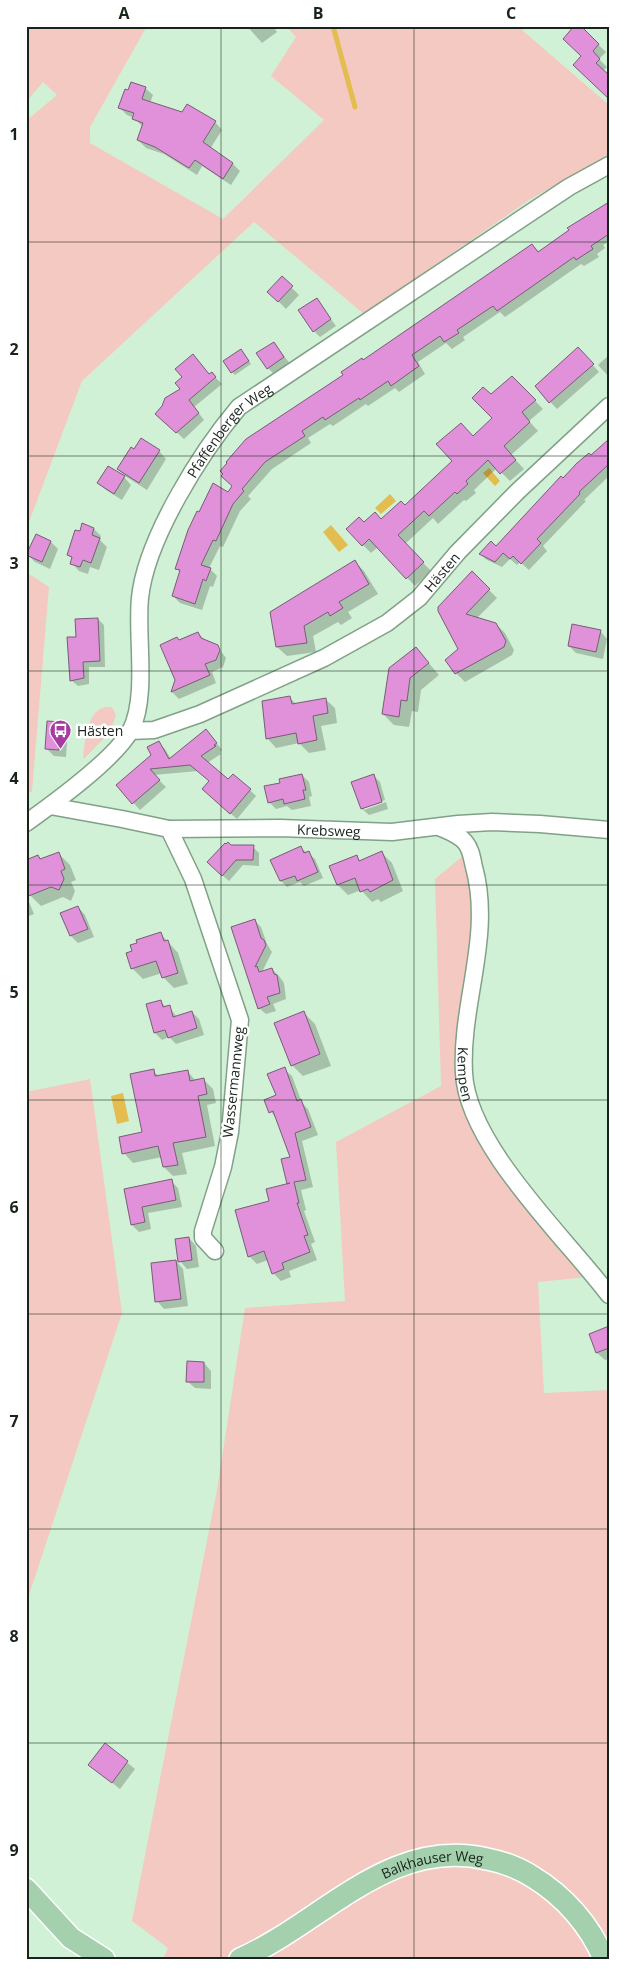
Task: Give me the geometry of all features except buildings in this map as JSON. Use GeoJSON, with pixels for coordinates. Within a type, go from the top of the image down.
{"type":"FeatureCollection","features":[{"type":"Feature","properties":{"kind":"main road","name":"Balkhauser Weg"},"geometry":{"type":"LineString","coordinates":[[240,1959],[275,1940],[375,1877],[425,1858],[447,1855],[470,1856],[499,1862],[519,1869],[543,1883],[578,1915],[592,1935],[604,1959]]}},
{"type":"Feature","properties":{"kind":"main road"},"geometry":{"type":"LineString","coordinates":[[26,1888],[71,1938],[104,1959]]}},
{"type":"Feature","properties":{"kind":"street","name":"Pfaffenberger Weg"},"geometry":{"type":"LineString","coordinates":[[26,823],[50,806],[102,762],[130,731],[138,701],[139,610],[142,586],[148,564],[160,531],[181,492],[233,414],[249,400],[557,195],[609,165]]}},
{"type":"Feature","properties":{"kind":"street","name":"Hästen"},"geometry":{"type":"LineString","coordinates":[[130,731],[154,730],[200,714],[324,658],[387,623],[418,598],[458,552],[505,504],[609,406]]}},
{"type":"Feature","properties":{"kind":"street","name":"Krebsweg"},"geometry":{"type":"LineString","coordinates":[[50,806],[170,829],[280,828],[392,832],[492,822],[609,830]]}},
{"type":"Feature","properties":{"kind":"street","name":"Kempen"},"geometry":{"type":"LineString","coordinates":[[439,827],[457,835],[466,843],[475,871],[478,890],[480,908],[478,947],[464,1048],[464,1074],[473,1113],[480,1128],[508,1170],[609,1295]]}},
{"type":"Feature","properties":{"kind":"street","name":"Wassermannweg"},"geometry":{"type":"LineString","coordinates":[[170,829],[193,879],[240,1020],[230,1132],[223,1167],[203,1232],[203,1238],[214,1251]]}},
{"type":"Feature","properties":{"kind":"shaded area"},"geometry":{"type":"Polygon","coordinates":[[[26,26],[147,26],[90,127],[90,143],[223,219],[324,120],[271,76],[296,37],[286,26],[525,26],[522,30],[609,105],[609,154],[529,200],[364,314],[254,222],[82,381],[26,530],[26,121],[57,95],[43,82],[26,102],[26,26]]]}},
{"type":"Feature","properties":{"kind":"shaded area"},"geometry":{"type":"Polygon","coordinates":[[[489,468],[500,481],[495,486],[483,473],[489,468]]]}},
{"type":"Feature","properties":{"kind":"shaded area"},"geometry":{"type":"Polygon","coordinates":[[[390,494],[396,501],[381,514],[375,508],[390,494]]]}},
{"type":"Feature","properties":{"kind":"shaded area"},"geometry":{"type":"Polygon","coordinates":[[[331,525],[348,545],[339,552],[323,532],[331,525]]]}},
{"type":"Feature","properties":{"kind":"shaded area"},"geometry":{"type":"Polygon","coordinates":[[[26,572],[49,587],[32,791],[26,795],[26,572]]]}},
{"type":"Feature","properties":{"kind":"shaded area"},"geometry":{"type":"Polygon","coordinates":[[[105,707],[112,707],[116,715],[110,732],[84,759],[86,736],[90,721],[99,710],[105,707]]]}},
{"type":"Feature","properties":{"kind":"shaded area"},"geometry":{"type":"Polygon","coordinates":[[[464,855],[476,924],[470,976],[456,1058],[461,1094],[484,1153],[519,1191],[588,1277],[538,1282],[544,1393],[609,1390],[609,1959],[163,1959],[168,1948],[132,1921],[217,1490],[245,1308],[345,1301],[336,1142],[441,1086],[435,879],[464,855]]]}},
{"type":"Feature","properties":{"kind":"shaded area"},"geometry":{"type":"Polygon","coordinates":[[[90,1079],[122,1313],[26,1604],[26,1092],[90,1079]]]}},
{"type":"Feature","properties":{"kind":"shaded area"},"geometry":{"type":"Polygon","coordinates":[[[123,1093],[129,1121],[117,1124],[111,1096],[123,1093]]]}},
{"type":"Feature","properties":{"kind":"waterway"},"geometry":{"type":"LineString","coordinates":[[333,26],[355,107]]}},
{"type":"Feature","properties":{"kind":"place","name":"Hästen"},"geometry":{"type":"Point","coordinates":[61,749]}}]}
